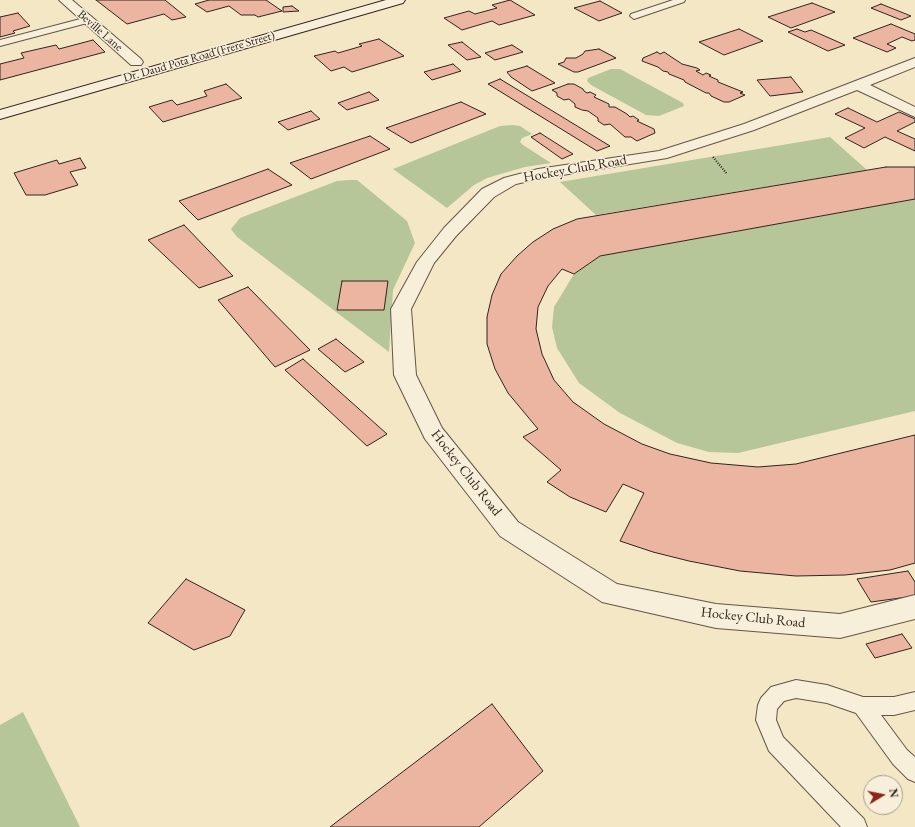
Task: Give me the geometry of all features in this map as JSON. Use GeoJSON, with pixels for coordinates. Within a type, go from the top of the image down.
{"type":"FeatureCollection","features":[{"type":"Feature","properties":{"kind":"street","name":"Beville Lane"},"geometry":{"type":"LineString","coordinates":[[65,0],[136,62]]}},
{"type":"Feature","properties":{"kind":"street","name":"Dr. Daud Pota Road (Frere Street)"},"geometry":{"type":"LineString","coordinates":[[0,102],[136,62],[363,0]]}},
{"type":"Feature","properties":{"kind":"street","name":"Dr. Daud Pota Road (Frere Street)"},"geometry":{"type":"LineString","coordinates":[[0,115],[399,0]]}},
{"type":"Feature","properties":{"kind":"street","name":"Hockey Club Road"},"geometry":{"type":"LineString","coordinates":[[915,62],[749,127],[661,155],[538,174],[510,181],[488,193],[470,210],[426,262],[401,309],[405,375],[433,433],[509,529],[611,594],[716,616],[840,626],[915,607]]}},
{"type":"Feature","properties":{"kind":"street"},"geometry":{"type":"LineString","coordinates":[[859,85],[915,113]]}},
{"type":"Feature","properties":{"kind":"lane"},"geometry":{"type":"LineString","coordinates":[[634,16],[681,0]]}},
{"type":"Feature","properties":{"kind":"lane"},"geometry":{"type":"LineString","coordinates":[[0,43],[88,20]]}},
{"type":"Feature","properties":{"kind":"lane"},"geometry":{"type":"LineString","coordinates":[[856,827],[776,744],[766,720],[768,705],[778,693],[796,689],[827,694],[863,706],[894,706],[915,701]]}},
{"type":"Feature","properties":{"kind":"lane"},"geometry":{"type":"LineString","coordinates":[[863,706],[900,757],[915,772]]}},
{"type":"Feature","properties":{"kind":"green space"},"geometry":{"type":"Polygon","coordinates":[[[611,69],[620,69],[683,103],[684,106],[659,116],[646,115],[591,85],[587,81],[588,78],[611,69]]]}},
{"type":"Feature","properties":{"kind":"green space"},"geometry":{"type":"Polygon","coordinates":[[[500,126],[520,126],[532,134],[522,138],[520,142],[551,163],[525,167],[487,178],[474,185],[447,208],[393,169],[500,126]]]}},
{"type":"Feature","properties":{"kind":"green space"},"geometry":{"type":"Polygon","coordinates":[[[830,137],[867,170],[596,215],[560,182],[830,137]]]}},
{"type":"Feature","properties":{"kind":"green space"},"geometry":{"type":"Polygon","coordinates":[[[357,180],[407,221],[415,243],[393,290],[389,352],[237,237],[231,229],[240,218],[337,181],[357,180]]]}},
{"type":"Feature","properties":{"kind":"green space"},"geometry":{"type":"Polygon","coordinates":[[[915,199],[915,411],[738,453],[709,452],[677,443],[620,413],[579,383],[557,348],[552,327],[554,307],[574,274],[600,256],[915,199]]]}},
{"type":"Feature","properties":{"kind":"green space"},"geometry":{"type":"Polygon","coordinates":[[[23,712],[80,827],[0,827],[0,725],[23,712]]]}},
{"type":"Feature","properties":{"kind":"building"},"geometry":{"type":"Polygon","coordinates":[[[96,0],[165,0],[186,17],[172,20],[164,14],[127,24],[96,0]]]}},
{"type":"Feature","properties":{"kind":"building"},"geometry":{"type":"Polygon","coordinates":[[[209,0],[266,0],[282,11],[258,17],[255,15],[241,15],[229,6],[207,12],[195,4],[209,0]]]}},
{"type":"Feature","properties":{"kind":"building"},"geometry":{"type":"Polygon","coordinates":[[[510,0],[535,15],[499,25],[492,21],[462,30],[444,18],[469,11],[475,14],[497,8],[492,5],[510,0]]]}},
{"type":"Feature","properties":{"kind":"building"},"geometry":{"type":"Polygon","coordinates":[[[600,1],[622,13],[599,21],[574,8],[600,1]]]}},
{"type":"Feature","properties":{"kind":"building"},"geometry":{"type":"Polygon","coordinates":[[[812,3],[835,12],[791,28],[768,17],[812,3]]]}},
{"type":"Feature","properties":{"kind":"building"},"geometry":{"type":"Polygon","coordinates":[[[881,4],[911,16],[901,20],[871,8],[881,4]]]}},
{"type":"Feature","properties":{"kind":"building"},"geometry":{"type":"Polygon","coordinates":[[[292,6],[299,11],[283,12],[283,7],[292,6]]]}},
{"type":"Feature","properties":{"kind":"building"},"geometry":{"type":"Polygon","coordinates":[[[18,13],[30,26],[13,31],[15,33],[0,37],[0,17],[18,13]]]}},
{"type":"Feature","properties":{"kind":"building"},"geometry":{"type":"Polygon","coordinates":[[[891,24],[915,34],[915,40],[912,41],[902,37],[887,44],[896,48],[887,52],[853,38],[891,24]]]}},
{"type":"Feature","properties":{"kind":"building"},"geometry":{"type":"Polygon","coordinates":[[[739,29],[763,41],[724,55],[699,42],[739,29]]]}},
{"type":"Feature","properties":{"kind":"building"},"geometry":{"type":"Polygon","coordinates":[[[797,29],[805,32],[811,30],[845,45],[828,51],[788,32],[797,29]]]}},
{"type":"Feature","properties":{"kind":"building"},"geometry":{"type":"Polygon","coordinates":[[[379,39],[404,56],[352,72],[344,67],[331,71],[314,56],[335,51],[338,53],[362,46],[359,44],[379,39]]]}},
{"type":"Feature","properties":{"kind":"building"},"geometry":{"type":"Polygon","coordinates":[[[93,40],[105,52],[0,80],[0,64],[24,58],[21,53],[56,45],[59,49],[93,40]]]}},
{"type":"Feature","properties":{"kind":"building"},"geometry":{"type":"Polygon","coordinates":[[[462,42],[481,57],[467,60],[448,45],[462,42]]]}},
{"type":"Feature","properties":{"kind":"building"},"geometry":{"type":"Polygon","coordinates":[[[512,45],[523,52],[495,60],[485,53],[512,45]]]}},
{"type":"Feature","properties":{"kind":"building"},"geometry":{"type":"Polygon","coordinates":[[[599,49],[616,58],[578,72],[574,72],[558,64],[564,62],[566,58],[576,58],[585,51],[599,49]]]}},
{"type":"Feature","properties":{"kind":"building"},"geometry":{"type":"Polygon","coordinates":[[[657,52],[660,54],[664,52],[682,64],[697,68],[700,70],[696,71],[703,75],[706,73],[711,75],[709,76],[718,80],[718,82],[743,92],[740,93],[745,95],[729,102],[724,102],[658,67],[642,61],[643,58],[657,52]]]}},
{"type":"Feature","properties":{"kind":"building"},"geometry":{"type":"Polygon","coordinates":[[[453,64],[461,71],[432,80],[424,72],[453,64]]]}},
{"type":"Feature","properties":{"kind":"building"},"geometry":{"type":"Polygon","coordinates":[[[527,66],[555,83],[532,91],[511,77],[507,72],[527,66]]]}},
{"type":"Feature","properties":{"kind":"building"},"geometry":{"type":"Polygon","coordinates":[[[791,77],[803,92],[770,96],[757,80],[791,77]]]}},
{"type":"Feature","properties":{"kind":"building"},"geometry":{"type":"Polygon","coordinates":[[[500,79],[610,146],[597,151],[488,84],[500,79]]]}},
{"type":"Feature","properties":{"kind":"building"},"geometry":{"type":"Polygon","coordinates":[[[226,84],[242,98],[163,122],[149,107],[172,100],[177,105],[207,96],[204,91],[226,84]]]}},
{"type":"Feature","properties":{"kind":"building"},"geometry":{"type":"Polygon","coordinates":[[[568,84],[574,84],[587,93],[590,92],[596,95],[594,97],[609,104],[609,107],[615,107],[630,117],[633,116],[639,120],[637,121],[654,129],[655,133],[637,141],[631,137],[625,137],[610,124],[604,125],[598,121],[598,118],[588,111],[575,107],[575,104],[569,99],[564,100],[557,96],[557,93],[552,90],[568,84]]]}},
{"type":"Feature","properties":{"kind":"building"},"geometry":{"type":"Polygon","coordinates":[[[369,92],[379,100],[347,110],[338,103],[369,92]]]}},
{"type":"Feature","properties":{"kind":"building"},"geometry":{"type":"Polygon","coordinates":[[[461,102],[486,114],[411,143],[386,128],[461,102]]]}},
{"type":"Feature","properties":{"kind":"building"},"geometry":{"type":"Polygon","coordinates":[[[848,108],[877,122],[899,112],[915,119],[915,122],[897,131],[915,139],[915,151],[885,137],[864,148],[845,138],[865,128],[835,114],[848,108]]]}},
{"type":"Feature","properties":{"kind":"building"},"geometry":{"type":"Polygon","coordinates":[[[311,111],[320,119],[288,130],[278,122],[311,111]]]}},
{"type":"Feature","properties":{"kind":"building"},"geometry":{"type":"Polygon","coordinates":[[[540,133],[573,154],[562,159],[531,137],[540,133]]]}},
{"type":"Feature","properties":{"kind":"building"},"geometry":{"type":"Polygon","coordinates":[[[370,136],[390,149],[311,179],[290,163],[370,136]]]}},
{"type":"Feature","properties":{"kind":"building"},"geometry":{"type":"Polygon","coordinates":[[[80,158],[86,168],[70,172],[78,185],[45,195],[26,195],[14,173],[57,160],[59,164],[80,158]]]}},
{"type":"Feature","properties":{"kind":"building"},"geometry":{"type":"Polygon","coordinates":[[[886,167],[915,167],[915,199],[600,256],[574,274],[562,269],[548,286],[538,307],[536,329],[542,354],[554,380],[573,402],[604,424],[642,444],[670,454],[711,463],[758,467],[796,464],[915,435],[915,563],[890,570],[845,575],[796,576],[740,571],[689,561],[653,552],[620,541],[644,493],[623,484],[606,512],[570,497],[547,482],[561,470],[523,437],[538,429],[508,393],[495,369],[487,344],[487,317],[492,295],[501,274],[517,256],[533,242],[553,229],[577,219],[886,167]]]}},
{"type":"Feature","properties":{"kind":"building"},"geometry":{"type":"Polygon","coordinates":[[[268,169],[292,185],[198,220],[179,201],[268,169]]]}},
{"type":"Feature","properties":{"kind":"building"},"geometry":{"type":"Polygon","coordinates":[[[184,225],[233,276],[199,288],[148,240],[184,225]]]}},
{"type":"Feature","properties":{"kind":"building"},"geometry":{"type":"Polygon","coordinates":[[[342,281],[388,281],[384,310],[337,310],[342,281]]]}},
{"type":"Feature","properties":{"kind":"building"},"geometry":{"type":"Polygon","coordinates":[[[248,287],[310,350],[275,367],[218,300],[248,287]]]}},
{"type":"Feature","properties":{"kind":"building"},"geometry":{"type":"Polygon","coordinates":[[[336,339],[364,362],[345,372],[318,349],[336,339]]]}},
{"type":"Feature","properties":{"kind":"building"},"geometry":{"type":"Polygon","coordinates":[[[303,359],[387,434],[367,446],[285,370],[303,359]]]}},
{"type":"Feature","properties":{"kind":"building"},"geometry":{"type":"Polygon","coordinates":[[[908,571],[915,582],[915,596],[871,602],[857,579],[908,571]]]}},
{"type":"Feature","properties":{"kind":"building"},"geometry":{"type":"Polygon","coordinates":[[[186,579],[245,610],[230,636],[194,650],[148,623],[186,579]]]}},
{"type":"Feature","properties":{"kind":"building"},"geometry":{"type":"Polygon","coordinates":[[[902,634],[912,648],[875,658],[866,644],[902,634]]]}},
{"type":"Feature","properties":{"kind":"building"},"geometry":{"type":"Polygon","coordinates":[[[492,704],[543,771],[479,827],[330,827],[492,704]]]}}]}
